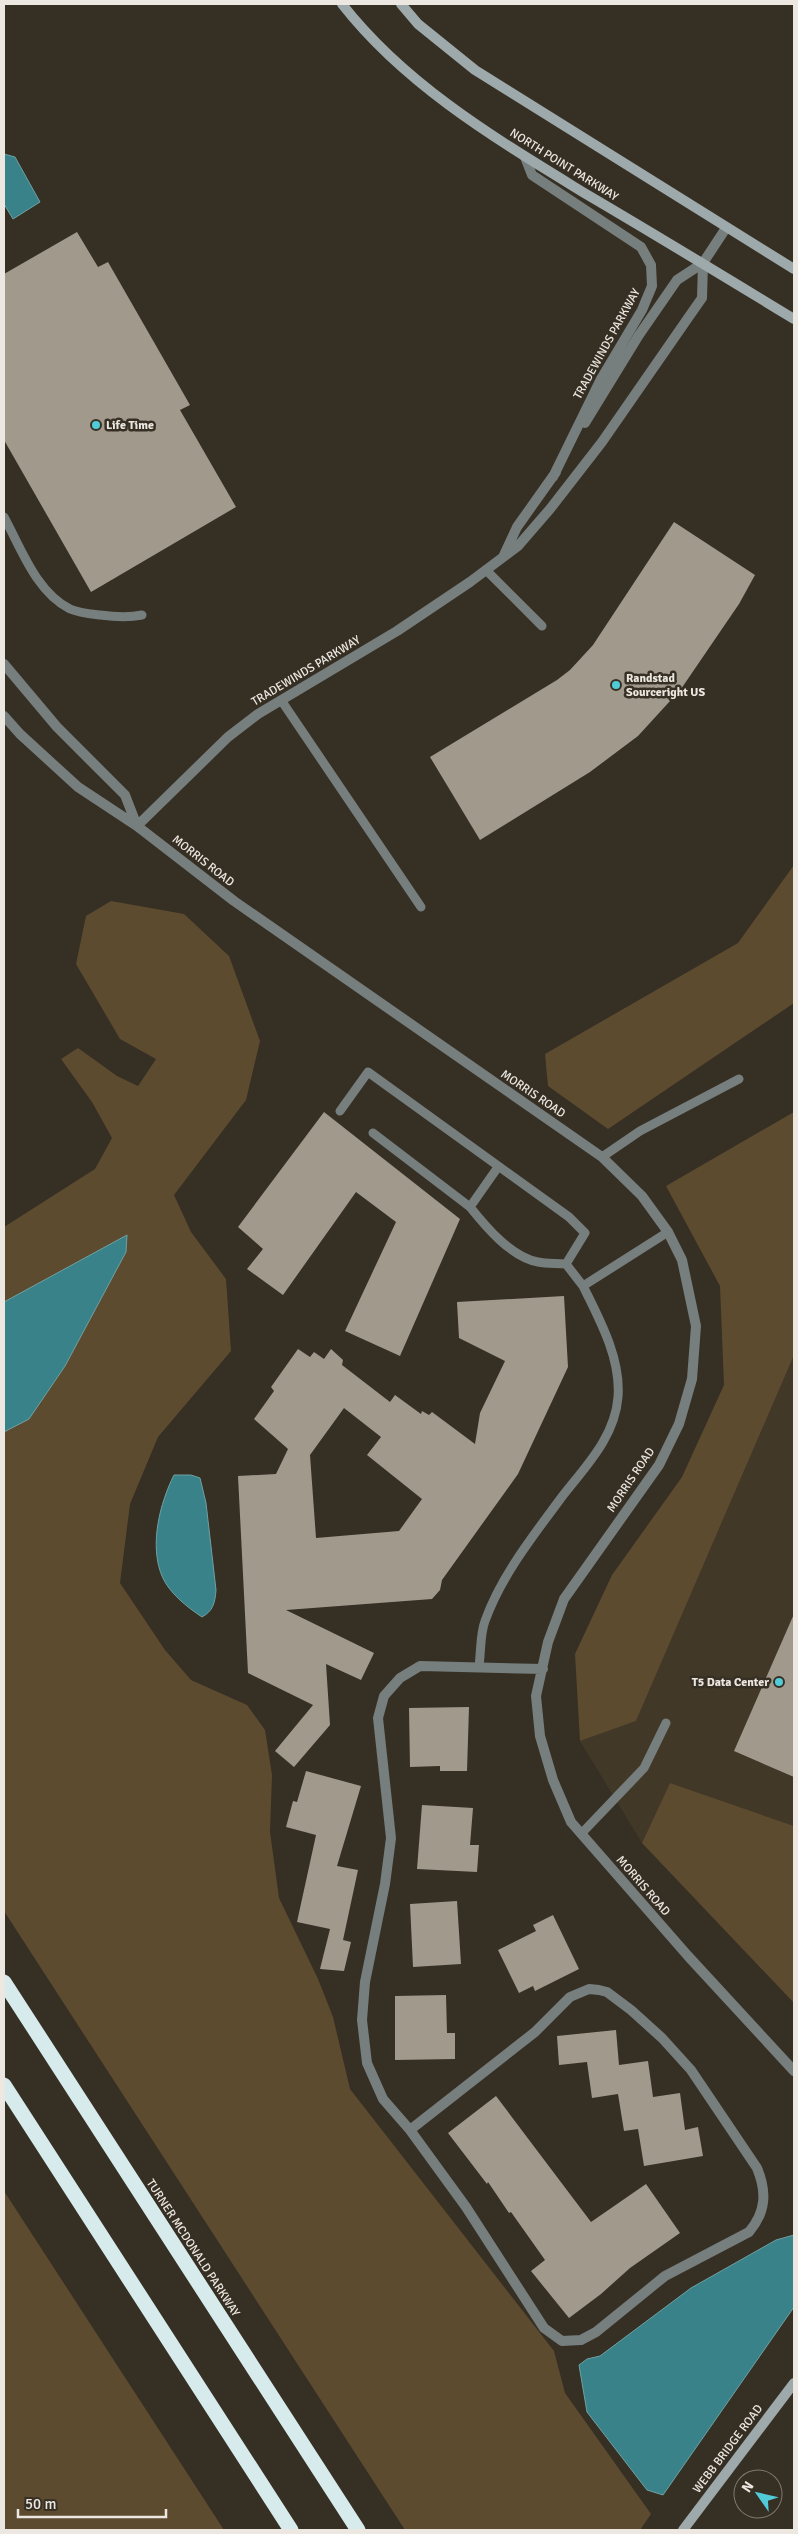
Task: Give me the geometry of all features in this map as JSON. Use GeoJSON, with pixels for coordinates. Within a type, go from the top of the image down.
{"type":"FeatureCollection","features":[{"type":"Feature","properties":{"kind":"highway","name":"TURNER MCDONALD PARKWAY"},"geometry":{"type":"LineString","coordinates":[[4,1982],[358,2530]]}},
{"type":"Feature","properties":{"kind":"highway"},"geometry":{"type":"LineString","coordinates":[[4,2085],[291,2530]]}},
{"type":"Feature","properties":{"kind":"street","name":"NORTH POINT PARKWAY"},"geometry":{"type":"LineString","coordinates":[[342,4],[402,69],[525,157],[794,319]]}},
{"type":"Feature","properties":{"kind":"street"},"geometry":{"type":"LineString","coordinates":[[401,4],[418,24],[475,70],[794,269]]}},
{"type":"Feature","properties":{"kind":"street","name":"TRADEWINDS PARKWAY"},"geometry":{"type":"LineString","coordinates":[[525,157],[532,174],[640,247],[651,265],[652,286],[642,310],[601,379],[553,477]]}},
{"type":"Feature","properties":{"kind":"street","name":"TRADEWINDS PARKWAY"},"geometry":{"type":"LineString","coordinates":[[503,556],[517,526],[553,477],[639,334],[677,280],[703,263],[726,228]]}},
{"type":"Feature","properties":{"kind":"street","name":"TRADEWINDS PARKWAY"},"geometry":{"type":"LineString","coordinates":[[137,826],[228,737],[281,700],[397,632],[518,546],[556,502],[602,442],[702,298],[703,263]]}},
{"type":"Feature","properties":{"kind":"street"},"geometry":{"type":"LineString","coordinates":[[4,664],[57,727],[125,795],[137,826]]}},
{"type":"Feature","properties":{"kind":"street","name":"MORRIS ROAD"},"geometry":{"type":"LineString","coordinates":[[4,716],[20,734],[78,787],[99,803],[137,826],[234,901],[602,1157],[642,1196],[668,1232],[682,1260],[696,1326],[692,1380],[679,1424],[659,1465],[564,1599],[548,1642],[536,1696],[540,1736],[553,1780],[571,1822],[688,1956],[794,2070]]}},
{"type":"Feature","properties":{"kind":"street"},"geometry":{"type":"LineString","coordinates":[[410,2130],[535,2032],[570,1997],[589,1989],[599,1990],[608,1992],[631,2010],[662,2038],[691,2070],[757,2168],[764,2185],[764,2202],[758,2221],[749,2232],[665,2276],[596,2332],[581,2340],[562,2340],[544,2328],[466,2207],[410,2130],[383,2099],[367,2063],[362,2020],[365,1982],[385,1884],[392,1838],[378,1718],[384,1696],[400,1678],[420,1666],[543,1669]]}},
{"type":"Feature","properties":{"kind":"street","name":"WEBB BRIDGE ROAD"},"geometry":{"type":"LineString","coordinates":[[683,2530],[794,2384]]}},
{"type":"Feature","properties":{"kind":"lane"},"geometry":{"type":"LineString","coordinates":[[4,517],[40,583],[55,598],[71,609],[91,614],[127,618],[142,615]]}},
{"type":"Feature","properties":{"kind":"lane"},"geometry":{"type":"LineString","coordinates":[[486,570],[542,626]]}},
{"type":"Feature","properties":{"kind":"lane"},"geometry":{"type":"LineString","coordinates":[[281,700],[421,907]]}},
{"type":"Feature","properties":{"kind":"lane"},"geometry":{"type":"LineString","coordinates":[[340,1111],[368,1072],[569,1217],[585,1233],[566,1264]]}},
{"type":"Feature","properties":{"kind":"lane"},"geometry":{"type":"LineString","coordinates":[[602,1157],[640,1130],[739,1080]]}},
{"type":"Feature","properties":{"kind":"lane"},"geometry":{"type":"LineString","coordinates":[[374,1133],[470,1207],[493,1235],[528,1259],[539,1262],[566,1264],[583,1286],[616,1365],[618,1398],[611,1426],[592,1460],[531,1539],[502,1584],[484,1622],[479,1666]]}},
{"type":"Feature","properties":{"kind":"lane"},"geometry":{"type":"LineString","coordinates":[[470,1207],[498,1167]]}},
{"type":"Feature","properties":{"kind":"lane"},"geometry":{"type":"LineString","coordinates":[[583,1286],[668,1232]]}},
{"type":"Feature","properties":{"kind":"lane"},"geometry":{"type":"LineString","coordinates":[[581,1834],[644,1768],[666,1723]]}},
{"type":"Feature","properties":{"kind":"shaded area"},"geometry":{"type":"Polygon","coordinates":[[[794,865],[794,1003],[608,1129],[548,1086],[545,1054],[738,943],[794,865]]]}},
{"type":"Feature","properties":{"kind":"shaded area"},"geometry":{"type":"Polygon","coordinates":[[[111,901],[184,914],[229,956],[260,1041],[246,1100],[174,1195],[191,1232],[226,1279],[231,1351],[158,1437],[130,1504],[120,1583],[165,1650],[191,1680],[247,1705],[265,1730],[272,1775],[270,1832],[279,1898],[318,1979],[333,2017],[350,2089],[554,2351],[565,2393],[651,2514],[640,2530],[405,2530],[4,1911],[4,1227],[95,1169],[112,1138],[92,1102],[61,1059],[78,1048],[117,1076],[138,1086],[156,1059],[120,1039],[76,964],[86,916],[111,901]]]}},
{"type":"Feature","properties":{"kind":"shaded area"},"geometry":{"type":"Polygon","coordinates":[[[794,1112],[794,1355],[636,1721],[580,1741],[575,1654],[612,1575],[682,1477],[724,1385],[720,1286],[666,1186],[794,1112]]]}},
{"type":"Feature","properties":{"kind":"shaded area"},"geometry":{"type":"Polygon","coordinates":[[[794,1355],[794,1826],[670,1783],[642,1843],[580,1741],[636,1721],[794,1355]]]}},
{"type":"Feature","properties":{"kind":"shaded area"},"geometry":{"type":"Polygon","coordinates":[[[670,1783],[794,1826],[794,2003],[642,1843],[670,1783]]]}},
{"type":"Feature","properties":{"kind":"shaded area"},"geometry":{"type":"Polygon","coordinates":[[[4,2191],[224,2530],[4,2530],[4,2191]]]}},
{"type":"Feature","properties":{"kind":"water"},"geometry":{"type":"Polygon","coordinates":[[[4,154],[15,157],[40,202],[13,219],[4,204],[4,154]]]}},
{"type":"Feature","properties":{"kind":"water"},"geometry":{"type":"Polygon","coordinates":[[[127,1235],[126,1252],[65,1366],[29,1419],[4,1432],[4,1302],[127,1235]]]}},
{"type":"Feature","properties":{"kind":"water"},"geometry":{"type":"Polygon","coordinates":[[[174,1475],[191,1475],[200,1478],[206,1503],[216,1590],[213,1606],[202,1617],[169,1588],[158,1564],[156,1538],[158,1524],[164,1498],[174,1475]]]}},
{"type":"Feature","properties":{"kind":"water"},"geometry":{"type":"Polygon","coordinates":[[[794,2235],[794,2307],[663,2495],[647,2490],[587,2412],[579,2365],[587,2359],[600,2356],[691,2288],[776,2240],[794,2235]]]}},
{"type":"Feature","properties":{"kind":"building","name":"Life Time"},"geometry":{"type":"Polygon","coordinates":[[[77,232],[98,267],[108,262],[190,405],[180,410],[236,507],[91,592],[4,440],[4,274],[77,232]]]}},
{"type":"Feature","properties":{"kind":"building","name":"Randstad Sourceright US"},"geometry":{"type":"Polygon","coordinates":[[[674,522],[755,575],[739,604],[681,689],[638,736],[590,772],[480,840],[430,757],[557,680],[570,670],[593,645],[674,522]]]}},
{"type":"Feature","properties":{"kind":"building"},"geometry":{"type":"Polygon","coordinates":[[[324,1112],[460,1219],[400,1356],[345,1331],[396,1222],[356,1192],[283,1295],[247,1269],[263,1249],[238,1227],[324,1112]]]}},
{"type":"Feature","properties":{"kind":"building"},"geometry":{"type":"Polygon","coordinates":[[[564,1296],[568,1367],[518,1474],[442,1580],[440,1590],[432,1599],[286,1610],[374,1653],[361,1680],[326,1664],[330,1725],[294,1767],[275,1751],[313,1705],[248,1673],[238,1476],[276,1474],[288,1449],[254,1419],[274,1391],[271,1387],[298,1349],[310,1357],[314,1352],[324,1359],[331,1349],[343,1360],[342,1365],[390,1402],[395,1395],[421,1414],[422,1411],[429,1415],[432,1412],[475,1444],[480,1413],[505,1361],[459,1338],[457,1302],[564,1296]],[[344,1408],[310,1455],[316,1538],[399,1531],[422,1499],[367,1455],[381,1437],[344,1408]]]}},
{"type":"Feature","properties":{"kind":"building","name":"T5 Data Center"},"geometry":{"type":"Polygon","coordinates":[[[794,1614],[794,1777],[734,1751],[794,1614]]]}},
{"type":"Feature","properties":{"kind":"building"},"geometry":{"type":"Polygon","coordinates":[[[469,1707],[467,1771],[440,1771],[440,1766],[410,1767],[409,1708],[469,1707]]]}},
{"type":"Feature","properties":{"kind":"building"},"geometry":{"type":"Polygon","coordinates":[[[306,1771],[361,1786],[337,1866],[358,1870],[343,1940],[351,1942],[344,1971],[320,1969],[330,1929],[297,1922],[316,1835],[286,1827],[293,1801],[297,1802],[306,1771]]]}},
{"type":"Feature","properties":{"kind":"building"},"geometry":{"type":"Polygon","coordinates":[[[422,1805],[473,1808],[470,1845],[479,1845],[477,1872],[417,1869],[422,1805]]]}},
{"type":"Feature","properties":{"kind":"building"},"geometry":{"type":"Polygon","coordinates":[[[457,1901],[461,1964],[413,1967],[410,1904],[457,1901]]]}},
{"type":"Feature","properties":{"kind":"building"},"geometry":{"type":"Polygon","coordinates":[[[553,1915],[579,1969],[535,1991],[533,1986],[519,1993],[498,1950],[536,1931],[533,1925],[553,1915]]]}},
{"type":"Feature","properties":{"kind":"building"},"geometry":{"type":"Polygon","coordinates":[[[446,1995],[447,2033],[455,2033],[455,2059],[395,2060],[395,1996],[446,1995]]]}},
{"type":"Feature","properties":{"kind":"building"},"geometry":{"type":"Polygon","coordinates":[[[616,2030],[619,2065],[648,2061],[653,2097],[680,2093],[685,2130],[698,2127],[703,2156],[644,2166],[638,2129],[624,2131],[618,2094],[592,2098],[587,2062],[559,2065],[557,2036],[616,2030]]]}},
{"type":"Feature","properties":{"kind":"building"},"geometry":{"type":"Polygon","coordinates":[[[496,2096],[591,2222],[646,2184],[680,2233],[630,2268],[601,2294],[569,2318],[531,2271],[545,2260],[511,2212],[509,2213],[488,2182],[487,2184],[448,2133],[496,2096]]]}},
{"type":"Feature","properties":{"kind":"place","name":"Life Time"},"geometry":{"type":"Point","coordinates":[96,425]}},
{"type":"Feature","properties":{"kind":"place","name":"Randstad Sourceright US"},"geometry":{"type":"Point","coordinates":[616,685]}},
{"type":"Feature","properties":{"kind":"place","name":"T5 Data Center"},"geometry":{"type":"Point","coordinates":[779,1682]}}]}
